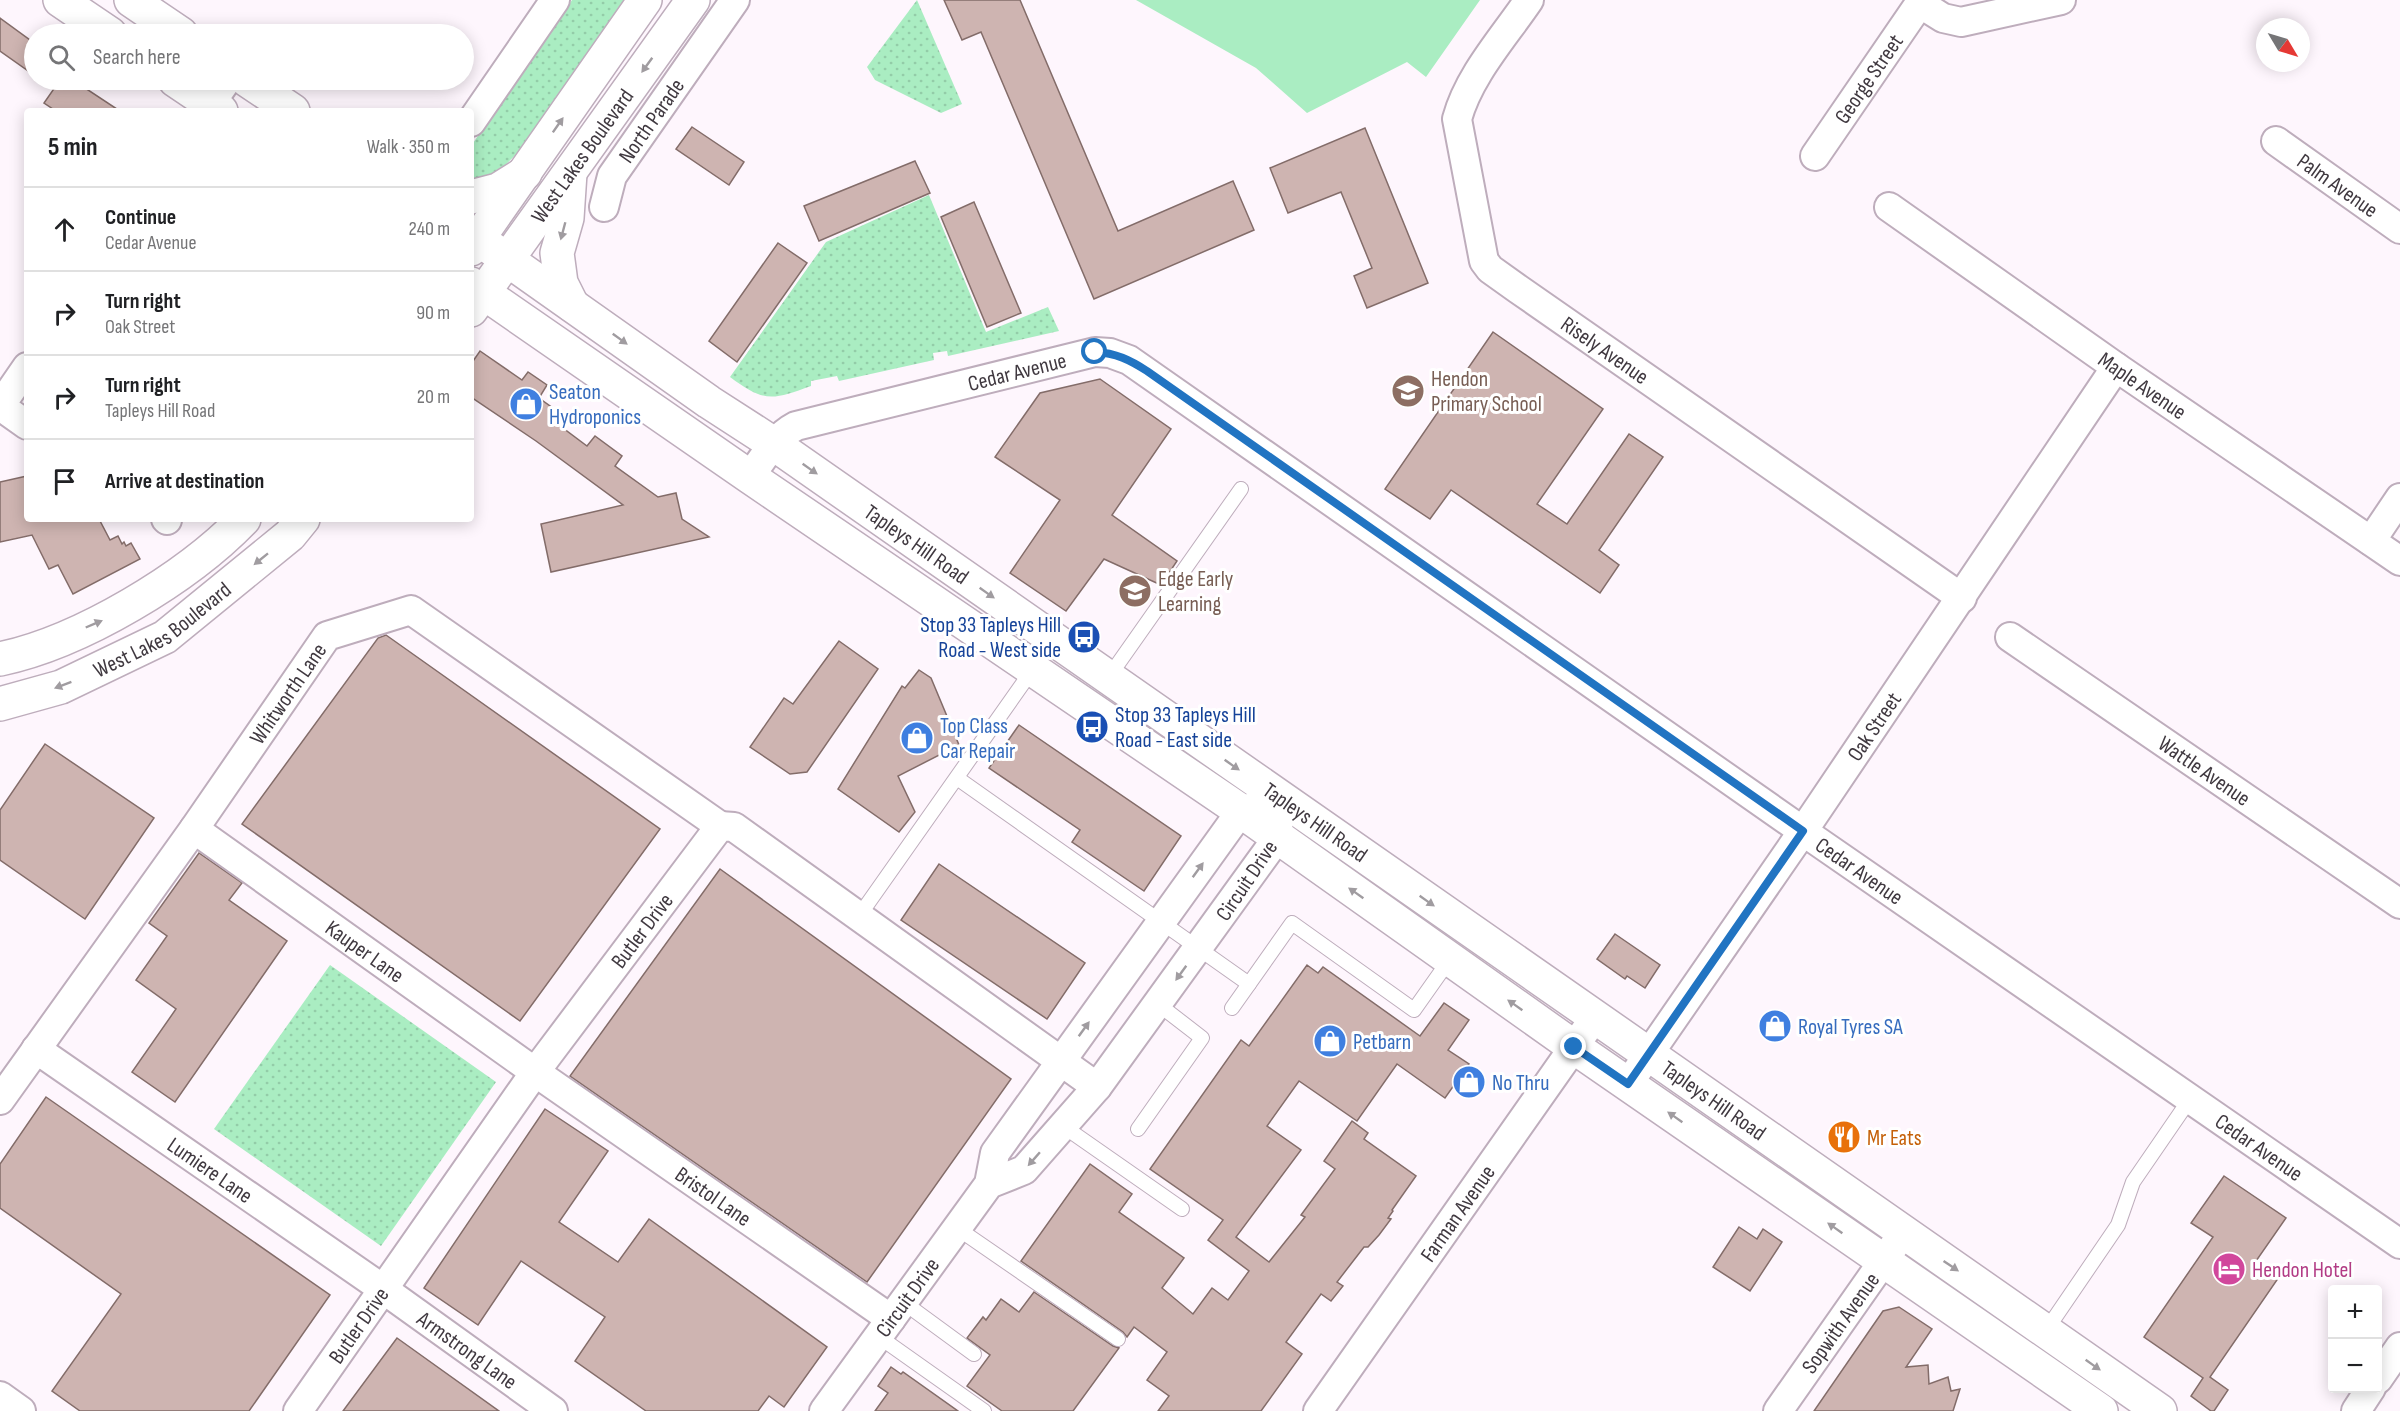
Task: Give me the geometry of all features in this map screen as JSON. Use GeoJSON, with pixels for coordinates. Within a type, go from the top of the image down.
{"type":"FeatureCollection","features":[{"type":"Feature","properties":{"kind":"main road"},"geometry":{"type":"LineString","coordinates":[[60,0],[95,24]]}},
{"type":"Feature","properties":{"kind":"main road"},"geometry":{"type":"LineString","coordinates":[[131,0],[167,24]]}},
{"type":"Feature","properties":{"kind":"main road","name":"West Lakes Boulevard"},"geometry":{"type":"LineString","coordinates":[[474,240],[525,173],[645,0]]}},
{"type":"Feature","properties":{"kind":"main road","name":"West Lakes Boulevard"},"geometry":{"type":"LineString","coordinates":[[475,296],[508,261],[693,0]]}},
{"type":"Feature","properties":{"kind":"main road"},"geometry":{"type":"LineString","coordinates":[[195,90],[216,101]]}},
{"type":"Feature","properties":{"kind":"main road"},"geometry":{"type":"LineString","coordinates":[[262,90],[289,108]]}},
{"type":"Feature","properties":{"kind":"main road"},"geometry":{"type":"LineString","coordinates":[[474,196],[498,190],[525,173]]}},
{"type":"Feature","properties":{"kind":"main road"},"geometry":{"type":"LineString","coordinates":[[570,173],[567,218],[557,253],[561,283],[572,304]]}},
{"type":"Feature","properties":{"kind":"main road","name":"Tapleys Hill Road"},"geometry":{"type":"LineString","coordinates":[[474,242],[508,261],[572,304],[708,402],[774,444],[1903,1233],[2036,1344],[2101,1411]]}},
{"type":"Feature","properties":{"kind":"main road","name":"Tapleys Hill Road"},"geometry":{"type":"LineString","coordinates":[[475,296],[750,477],[1241,811],[1574,1047],[1884,1261],[2160,1411]]}},
{"type":"Feature","properties":{"kind":"main road","name":"West Lakes Boulevard"},"geometry":{"type":"LineString","coordinates":[[0,659],[23,654],[104,620],[170,580],[222,541],[241,522]]}},
{"type":"Feature","properties":{"kind":"main road","name":"West Lakes Boulevard"},"geometry":{"type":"LineString","coordinates":[[0,704],[62,687],[165,637],[290,535],[301,522]]}},
{"type":"Feature","properties":{"kind":"street"},"geometry":{"type":"LineString","coordinates":[[474,118],[555,0]]}},
{"type":"Feature","properties":{"kind":"street","name":"North Parade"},"geometry":{"type":"LineString","coordinates":[[604,207],[612,176],[735,0]]}},
{"type":"Feature","properties":{"kind":"street","name":"Risely Avenue"},"geometry":{"type":"LineString","coordinates":[[1529,0],[1472,83],[1462,100],[1457,119],[1484,261],[1490,269],[1518,289],[1962,598]]}},
{"type":"Feature","properties":{"kind":"street"},"geometry":{"type":"LineString","coordinates":[[1921,2],[1943,18],[1961,22],[2061,0]]}},
{"type":"Feature","properties":{"kind":"street","name":"George Street"},"geometry":{"type":"LineString","coordinates":[[1815,156],[1921,2]]}},
{"type":"Feature","properties":{"kind":"street"},"geometry":{"type":"LineString","coordinates":[[667,38],[709,38]]}},
{"type":"Feature","properties":{"kind":"street","name":"Palm Avenue"},"geometry":{"type":"LineString","coordinates":[[2276,141],[2400,229]]}},
{"type":"Feature","properties":{"kind":"street","name":"Maple Avenue"},"geometry":{"type":"LineString","coordinates":[[1889,207],[2116,367],[2400,561]]}},
{"type":"Feature","properties":{"kind":"street","name":"Cedar Avenue"},"geometry":{"type":"LineString","coordinates":[[750,477],[784,432],[796,426],[1095,352],[1110,353],[1129,360],[1803,831],[2400,1244]]}},
{"type":"Feature","properties":{"kind":"street","name":"Oak Street"},"geometry":{"type":"LineString","coordinates":[[1628,1084],[1962,598],[2116,367]]}},
{"type":"Feature","properties":{"kind":"street"},"geometry":{"type":"LineString","coordinates":[[24,372],[0,406],[24,423]]}},
{"type":"Feature","properties":{"kind":"street"},"geometry":{"type":"LineString","coordinates":[[2371,541],[2400,498]]}},
{"type":"Feature","properties":{"kind":"street","name":"Whitworth Lane"},"geometry":{"type":"LineString","coordinates":[[0,1100],[194,829],[327,636],[411,610],[720,826]]}},
{"type":"Feature","properties":{"kind":"street","name":"Wattle Avenue"},"geometry":{"type":"LineString","coordinates":[[2010,637],[2400,904]]}},
{"type":"Feature","properties":{"kind":"street","name":"Circuit Drive"},"geometry":{"type":"LineString","coordinates":[[824,1411],[989,1184],[994,1153],[1241,811],[1279,798],[1278,837],[1097,1087],[1024,1170],[989,1184]]}},
{"type":"Feature","properties":{"kind":"street"},"geometry":{"type":"LineString","coordinates":[[720,826],[734,827],[1097,1087]]}},
{"type":"Feature","properties":{"kind":"street","name":"Butler Drive"},"geometry":{"type":"LineString","coordinates":[[298,1411],[535,1072],[720,826]]}},
{"type":"Feature","properties":{"kind":"street","name":"Kauper Lane"},"geometry":{"type":"LineString","coordinates":[[194,829],[535,1072]]}},
{"type":"Feature","properties":{"kind":"street","name":"Farman Avenue"},"geometry":{"type":"LineString","coordinates":[[1318,1411],[1595,1017]]}},
{"type":"Feature","properties":{"kind":"street","name":"Lumiere Lane"},"geometry":{"type":"LineString","coordinates":[[36,1049],[383,1289]]}},
{"type":"Feature","properties":{"kind":"street","name":"Bristol Lane"},"geometry":{"type":"LineString","coordinates":[[535,1072],[891,1319]]}},
{"type":"Feature","properties":{"kind":"street","name":"Sopwith Avenue"},"geometry":{"type":"LineString","coordinates":[[1778,1411],[1903,1233]]}},
{"type":"Feature","properties":{"kind":"street","name":"Armstrong Lane"},"geometry":{"type":"LineString","coordinates":[[383,1289],[553,1411]]}},
{"type":"Feature","properties":{"kind":"street"},"geometry":{"type":"LineString","coordinates":[[2382,1373],[2400,1347]]}},
{"type":"Feature","properties":{"kind":"street"},"geometry":{"type":"LineString","coordinates":[[2356,1411],[2368,1393]]}},
{"type":"Feature","properties":{"kind":"street"},"geometry":{"type":"LineString","coordinates":[[0,1396],[21,1411]]}},
{"type":"Feature","properties":{"kind":"lane"},"geometry":{"type":"LineString","coordinates":[[1108,678],[1241,489]]}},
{"type":"Feature","properties":{"kind":"lane"},"geometry":{"type":"LineString","coordinates":[[859,916],[1033,669]]}},
{"type":"Feature","properties":{"kind":"lane"},"geometry":{"type":"LineString","coordinates":[[957,778],[1248,984]]}},
{"type":"Feature","properties":{"kind":"lane"},"geometry":{"type":"LineString","coordinates":[[1232,1008],[1292,923],[1414,1010],[1450,959]]}},
{"type":"Feature","properties":{"kind":"lane"},"geometry":{"type":"LineString","coordinates":[[1138,1129],[1202,1038],[1158,1004]]}},
{"type":"Feature","properties":{"kind":"lane"},"geometry":{"type":"LineString","coordinates":[[2036,1344],[2118,1225],[2133,1182],[2190,1098]]}},
{"type":"Feature","properties":{"kind":"lane"},"geometry":{"type":"LineString","coordinates":[[1063,1126],[1182,1209]]}},
{"type":"Feature","properties":{"kind":"lane"},"geometry":{"type":"LineString","coordinates":[[957,1228],[1118,1339]]}},
{"type":"Feature","properties":{"kind":"lane"},"geometry":{"type":"LineString","coordinates":[[891,1319],[974,1354]]}},
{"type":"Feature","properties":{"kind":"lane"},"geometry":{"type":"LineString","coordinates":[[891,1319],[984,1411]]}},
{"type":"Feature","properties":{"kind":"green space"},"geometry":{"type":"Polygon","coordinates":[[[572,0],[627,0],[529,142],[497,173],[474,181],[474,142],[572,0]]]}},
{"type":"Feature","properties":{"kind":"green space"},"geometry":{"type":"Polygon","coordinates":[[[917,0],[962,104],[941,113],[875,80],[867,67],[917,0]]]}},
{"type":"Feature","properties":{"kind":"green space"},"geometry":{"type":"Polygon","coordinates":[[[1136,0],[1480,0],[1426,77],[1407,62],[1307,113],[1256,68],[1136,0]]]}},
{"type":"Feature","properties":{"kind":"green space"},"geometry":{"type":"Polygon","coordinates":[[[929,195],[986,332],[1048,307],[1059,331],[948,356],[947,351],[933,353],[934,360],[839,381],[837,376],[811,381],[811,386],[777,396],[761,395],[730,377],[826,242],[929,195]]]}},
{"type":"Feature","properties":{"kind":"green space"},"geometry":{"type":"Polygon","coordinates":[[[330,965],[496,1082],[381,1246],[214,1129],[330,965]]]}},
{"type":"Feature","properties":{"kind":"building"},"geometry":{"type":"Polygon","coordinates":[[[944,0],[1020,0],[1118,231],[1233,181],[1254,230],[1094,299],[981,32],[962,40],[944,0]]]}},
{"type":"Feature","properties":{"kind":"building"},"geometry":{"type":"Polygon","coordinates":[[[0,18],[24,36],[24,68],[0,51],[0,18]]]}},
{"type":"Feature","properties":{"kind":"building"},"geometry":{"type":"Polygon","coordinates":[[[53,90],[88,90],[115,108],[52,108],[44,103],[53,90]]]}},
{"type":"Feature","properties":{"kind":"building"},"geometry":{"type":"Polygon","coordinates":[[[692,127],[744,162],[729,185],[676,149],[692,127]]]}},
{"type":"Feature","properties":{"kind":"building"},"geometry":{"type":"Polygon","coordinates":[[[1365,128],[1428,283],[1367,308],[1354,276],[1372,268],[1341,192],[1288,213],[1270,168],[1365,128]]]}},
{"type":"Feature","properties":{"kind":"building"},"geometry":{"type":"Polygon","coordinates":[[[915,161],[930,193],[819,241],[804,206],[915,161]]]}},
{"type":"Feature","properties":{"kind":"building"},"geometry":{"type":"Polygon","coordinates":[[[974,202],[1021,313],[987,327],[941,217],[974,202]]]}},
{"type":"Feature","properties":{"kind":"building"},"geometry":{"type":"Polygon","coordinates":[[[778,243],[807,263],[737,362],[709,341],[778,243]]]}},
{"type":"Feature","properties":{"kind":"building"},"geometry":{"type":"Polygon","coordinates":[[[1493,332],[1603,409],[1537,504],[1567,524],[1629,434],[1663,457],[1599,550],[1619,565],[1600,593],[1451,490],[1430,519],[1385,489],[1493,332]]]}},
{"type":"Feature","properties":{"kind":"building"},"geometry":{"type":"Polygon","coordinates":[[[480,351],[522,380],[528,372],[547,385],[539,398],[557,411],[551,419],[587,446],[595,436],[622,456],[615,466],[658,497],[676,493],[682,519],[709,537],[551,572],[541,524],[623,505],[474,399],[474,360],[480,351]]]}},
{"type":"Feature","properties":{"kind":"building"},"geometry":{"type":"Polygon","coordinates":[[[1100,379],[1171,429],[1112,515],[1177,561],[1161,585],[1104,559],[1066,611],[1010,573],[1060,500],[995,457],[1040,393],[1100,379]]]}},
{"type":"Feature","properties":{"kind":"building"},"geometry":{"type":"Polygon","coordinates":[[[24,477],[24,522],[101,522],[110,540],[118,536],[122,544],[124,542],[126,546],[131,543],[140,559],[73,594],[58,565],[49,569],[32,535],[0,542],[0,482],[24,477]]]}},
{"type":"Feature","properties":{"kind":"building"},"geometry":{"type":"Polygon","coordinates":[[[386,635],[660,829],[520,1021],[242,824],[378,638],[386,635]]]}},
{"type":"Feature","properties":{"kind":"building"},"geometry":{"type":"Polygon","coordinates":[[[839,641],[878,669],[807,772],[790,774],[750,747],[784,698],[793,704],[839,641]]]}},
{"type":"Feature","properties":{"kind":"building"},"geometry":{"type":"Polygon","coordinates":[[[919,670],[931,678],[959,745],[898,776],[915,812],[899,832],[838,789],[902,686],[905,688],[919,670]]]}},
{"type":"Feature","properties":{"kind":"building"},"geometry":{"type":"Polygon","coordinates":[[[1019,725],[1181,836],[1144,891],[1072,842],[1080,830],[989,768],[1019,725]]]}},
{"type":"Feature","properties":{"kind":"building"},"geometry":{"type":"Polygon","coordinates":[[[45,744],[154,818],[85,919],[0,860],[0,810],[45,744]]]}},
{"type":"Feature","properties":{"kind":"building"},"geometry":{"type":"Polygon","coordinates":[[[199,853],[242,883],[229,900],[287,941],[175,1102],[132,1072],[176,1009],[136,980],[167,936],[149,923],[199,853]]]}},
{"type":"Feature","properties":{"kind":"building"},"geometry":{"type":"Polygon","coordinates":[[[939,864],[1085,963],[1047,1019],[901,920],[939,864]]]}},
{"type":"Feature","properties":{"kind":"building"},"geometry":{"type":"Polygon","coordinates":[[[720,869],[1011,1079],[867,1282],[570,1076],[720,869]]]}},
{"type":"Feature","properties":{"kind":"building"},"geometry":{"type":"Polygon","coordinates":[[[1615,934],[1660,965],[1645,988],[1627,976],[1625,979],[1597,959],[1615,934]]]}},
{"type":"Feature","properties":{"kind":"building"},"geometry":{"type":"Polygon","coordinates":[[[1307,965],[1318,973],[1323,967],[1420,1036],[1444,1003],[1469,1020],[1448,1050],[1469,1064],[1445,1098],[1397,1064],[1357,1121],[1299,1081],[1267,1126],[1301,1150],[1236,1237],[1269,1262],[1305,1217],[1301,1215],[1335,1169],[1324,1161],[1352,1121],[1368,1133],[1364,1139],[1416,1176],[1392,1210],[1388,1218],[1391,1219],[1368,1247],[1364,1247],[1337,1282],[1343,1286],[1331,1301],[1321,1294],[1286,1342],[1302,1354],[1261,1411],[1158,1411],[1169,1396],[1147,1380],[1167,1352],[1134,1327],[1127,1337],[1021,1261],[1090,1164],[1132,1194],[1119,1212],[1184,1258],[1162,1288],[1193,1314],[1212,1288],[1228,1300],[1249,1271],[1208,1240],[1223,1220],[1150,1169],[1241,1040],[1249,1046],[1307,965]]]}},
{"type":"Feature","properties":{"kind":"building"},"geometry":{"type":"Polygon","coordinates":[[[46,1097],[330,1295],[249,1411],[80,1411],[52,1391],[121,1294],[0,1208],[0,1164],[46,1097]]]}},
{"type":"Feature","properties":{"kind":"building"},"geometry":{"type":"Polygon","coordinates":[[[545,1109],[608,1151],[559,1222],[618,1262],[649,1219],[827,1347],[784,1407],[769,1396],[758,1411],[646,1411],[575,1361],[605,1317],[521,1261],[478,1325],[424,1288],[545,1109]]]}},
{"type":"Feature","properties":{"kind":"building","name":"Hendon Hotel"},"geometry":{"type":"Polygon","coordinates":[[[2224,1176],[2286,1218],[2256,1261],[2279,1277],[2210,1377],[2228,1390],[2214,1411],[2211,1411],[2191,1396],[2203,1378],[2144,1337],[2213,1237],[2191,1223],[2224,1176]]]}},
{"type":"Feature","properties":{"kind":"building"},"geometry":{"type":"Polygon","coordinates":[[[1739,1227],[1757,1239],[1763,1229],[1782,1242],[1750,1291],[1713,1267],[1739,1227]]]}},
{"type":"Feature","properties":{"kind":"building"},"geometry":{"type":"Polygon","coordinates":[[[1034,1292],[1119,1348],[1073,1411],[1002,1411],[967,1386],[990,1355],[967,1338],[983,1317],[986,1320],[1001,1299],[1019,1312],[1034,1292]]]}},
{"type":"Feature","properties":{"kind":"building"},"geometry":{"type":"Polygon","coordinates":[[[1899,1307],[1932,1329],[1906,1367],[1928,1365],[1929,1384],[1948,1377],[1951,1391],[1960,1389],[1953,1411],[1814,1411],[1883,1311],[1899,1307]]]}},
{"type":"Feature","properties":{"kind":"building"},"geometry":{"type":"Polygon","coordinates":[[[397,1338],[499,1411],[343,1411],[397,1338]]]}},
{"type":"Feature","properties":{"kind":"building"},"geometry":{"type":"Polygon","coordinates":[[[891,1367],[901,1374],[903,1372],[958,1411],[875,1411],[888,1393],[878,1386],[891,1367]]]}},
{"type":"Feature","properties":{"kind":"place","name":"Hendon Primary School"},"geometry":{"type":"Point","coordinates":[1408,391]}},
{"type":"Feature","properties":{"kind":"place","name":"Seaton Hydroponics"},"geometry":{"type":"Point","coordinates":[526,404]}},
{"type":"Feature","properties":{"kind":"place","name":"Edge Early Learning"},"geometry":{"type":"Point","coordinates":[1135,591]}},
{"type":"Feature","properties":{"kind":"place","name":"Stop 33 Tapleys Hill Road - West side"},"geometry":{"type":"Point","coordinates":[1084,637]}},
{"type":"Feature","properties":{"kind":"place","name":"Stop 33 Tapleys Hill Road - East side"},"geometry":{"type":"Point","coordinates":[1092,727]}},
{"type":"Feature","properties":{"kind":"place","name":"Top Class Car Repair"},"geometry":{"type":"Point","coordinates":[917,738]}},
{"type":"Feature","properties":{"kind":"place","name":"Royal Tyres SA"},"geometry":{"type":"Point","coordinates":[1775,1026]}},
{"type":"Feature","properties":{"kind":"place","name":"Petbarn"},"geometry":{"type":"Point","coordinates":[1330,1041]}},
{"type":"Feature","properties":{"kind":"place","name":"No Thru"},"geometry":{"type":"Point","coordinates":[1469,1082]}},
{"type":"Feature","properties":{"kind":"place","name":"Mr Eats"},"geometry":{"type":"Point","coordinates":[1844,1137]}},
{"type":"Feature","properties":{"kind":"place","name":"Hendon Hotel"},"geometry":{"type":"Point","coordinates":[2229,1269]}},
{"type":"Feature","properties":{"kind":"route"},"geometry":{"type":"LineString","coordinates":[[1095,352],[1110,353],[1129,360],[1147,371],[1803,831],[1628,1084],[1574,1047]]}}]}
